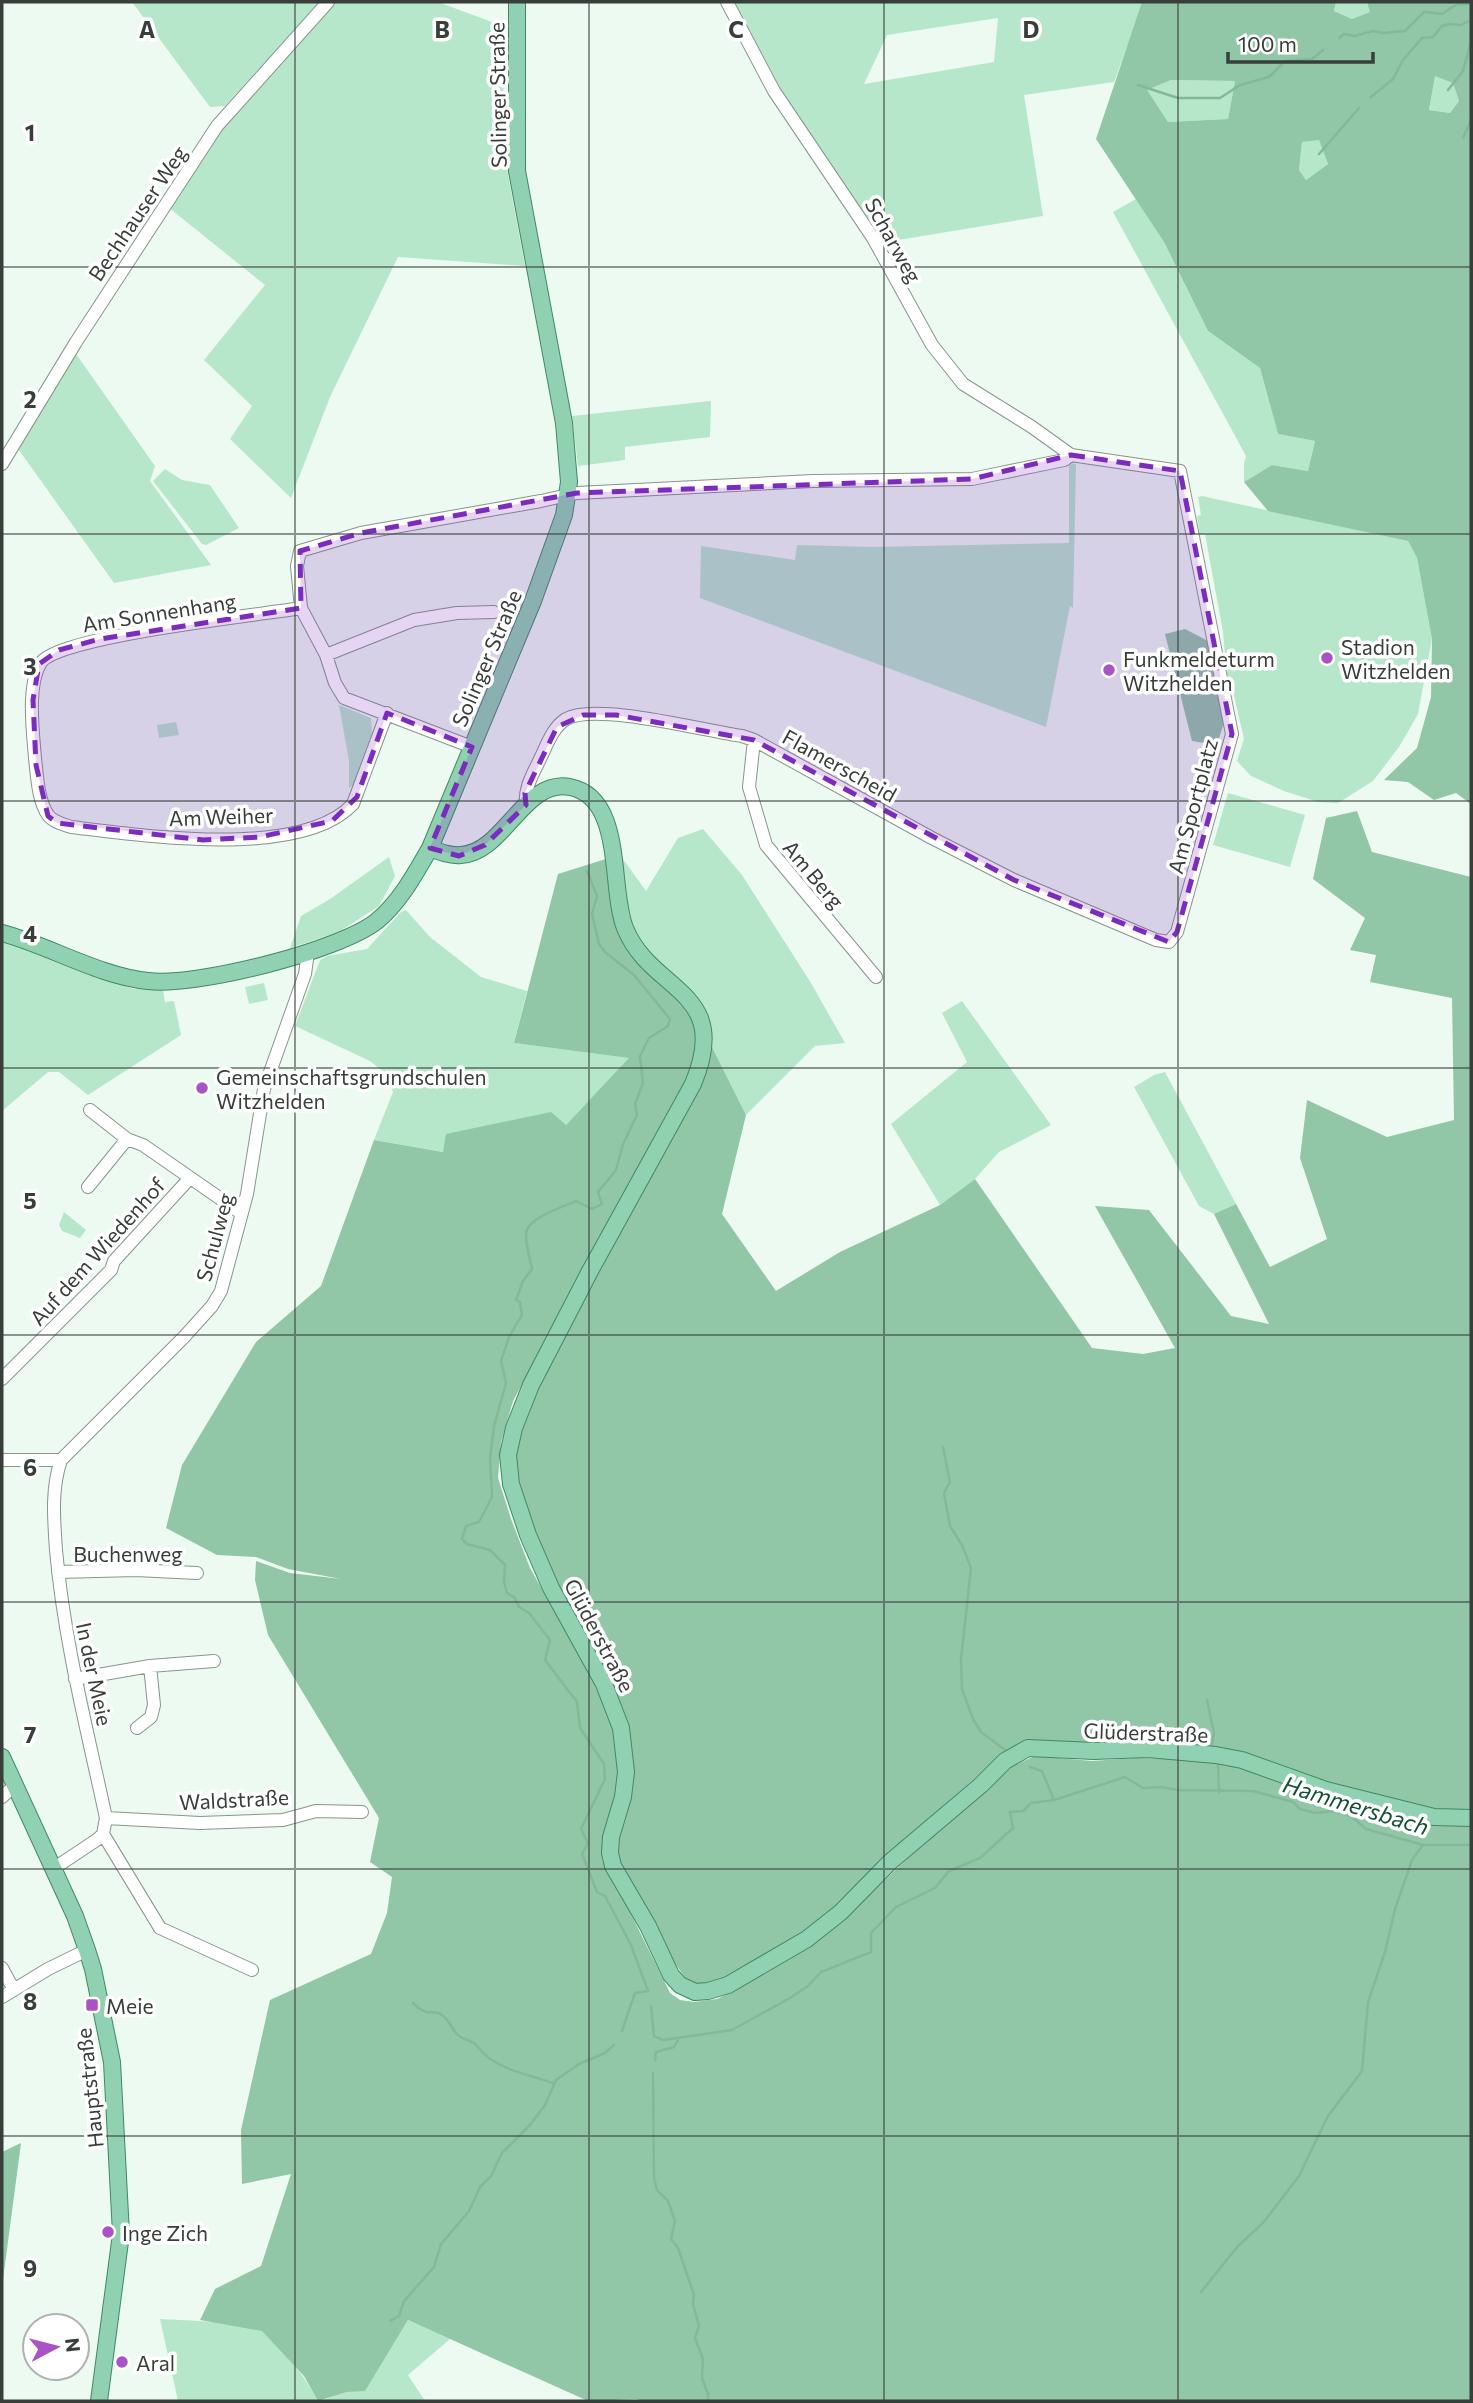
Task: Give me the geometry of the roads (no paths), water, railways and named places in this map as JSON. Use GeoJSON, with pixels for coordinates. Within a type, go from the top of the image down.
{"type":"FeatureCollection","features":[{"type":"Feature","properties":{"kind":"main road","name":"Solinger Straße"},"geometry":{"type":"LineString","coordinates":[[2,933],[119,975],[171,982],[211,976],[308,952],[342,940],[376,922],[406,888],[430,848],[552,552],[568,496],[568,454],[564,423],[517,171],[517,2]]}},
{"type":"Feature","properties":{"kind":"main road","name":"Glüderstraße"},"geometry":{"type":"LineString","coordinates":[[430,848],[459,856],[470,854],[485,845],[526,805],[546,790],[561,786],[585,793],[600,809],[611,839],[620,912],[627,933],[641,954],[691,1001],[700,1017],[703,1034],[702,1056],[693,1084],[531,1385],[514,1428],[509,1455],[511,1484],[540,1563],[617,1713],[624,1742],[626,1772],[623,1797],[611,1837],[611,1860],[676,1981],[695,1992],[728,1985],[807,1939],[841,1912],[890,1862],[981,1785],[1005,1761],[1028,1748],[1094,1751],[1148,1749],[1216,1755],[1242,1760],[1326,1790],[1434,1818],[1471,1818]]}},
{"type":"Feature","properties":{"kind":"main road","name":"Hauptstraße"},"geometry":{"type":"LineString","coordinates":[[2,1757],[8,1791],[75,1916],[93,1969],[112,2062],[121,2234],[99,2401]]}},
{"type":"Feature","properties":{"kind":"street","name":"Bechhauser Weg"},"geometry":{"type":"LineString","coordinates":[[2,464],[82,332],[217,126],[328,2]]}},
{"type":"Feature","properties":{"kind":"street","name":"Scharweg"},"geometry":{"type":"LineString","coordinates":[[727,2],[774,91],[848,197],[918,322],[947,366],[963,384],[1071,455],[1180,471]]}},
{"type":"Feature","properties":{"kind":"street","name":"Scharweg"},"geometry":{"type":"LineString","coordinates":[[568,496],[577,493],[813,481],[972,479],[1064,460],[1071,455]]}},
{"type":"Feature","properties":{"kind":"street","name":"Am Sportplatz"},"geometry":{"type":"LineString","coordinates":[[1169,942],[1177,932],[1232,734],[1180,471]]}},
{"type":"Feature","properties":{"kind":"street"},"geometry":{"type":"LineString","coordinates":[[472,747],[344,698],[335,683],[326,655],[301,608],[297,566],[300,551],[362,533],[568,496]]}},
{"type":"Feature","properties":{"kind":"street","name":"Am Sonnenhang"},"geometry":{"type":"LineString","coordinates":[[42,799],[33,738],[33,700],[35,678],[39,664],[45,656],[100,639],[301,608]]}},
{"type":"Feature","properties":{"kind":"street"},"geometry":{"type":"LineString","coordinates":[[326,655],[414,620],[457,612],[494,612]]}},
{"type":"Feature","properties":{"kind":"street","name":"Am Weiher"},"geometry":{"type":"LineString","coordinates":[[42,799],[48,816],[57,823],[116,832],[202,840],[260,837],[307,829],[332,821],[353,804],[387,713]]}},
{"type":"Feature","properties":{"kind":"street","name":"Flamerscheid"},"geometry":{"type":"LineString","coordinates":[[526,805],[525,793],[551,736],[557,727],[573,716],[616,715],[742,736],[1014,880],[1156,940],[1169,942]]}},
{"type":"Feature","properties":{"kind":"street","name":"Am Berg"},"geometry":{"type":"LineString","coordinates":[[754,740],[748,779],[766,845],[876,977]]}},
{"type":"Feature","properties":{"kind":"street","name":"Schulweg"},"geometry":{"type":"LineString","coordinates":[[61,1460],[184,1337],[212,1306],[221,1291],[247,1194],[264,1088],[305,974],[308,952]]}},
{"type":"Feature","properties":{"kind":"street"},"geometry":{"type":"LineString","coordinates":[[90,1110],[127,1139],[143,1145],[241,1213]]}},
{"type":"Feature","properties":{"kind":"street"},"geometry":{"type":"LineString","coordinates":[[88,1187],[127,1139]]}},
{"type":"Feature","properties":{"kind":"street","name":"Auf dem Wiedenhof"},"geometry":{"type":"LineString","coordinates":[[2,1379],[111,1269],[114,1261],[190,1178]]}},
{"type":"Feature","properties":{"kind":"street"},"geometry":{"type":"LineString","coordinates":[[2,1460],[61,1460]]}},
{"type":"Feature","properties":{"kind":"street","name":"In der Meie"},"geometry":{"type":"LineString","coordinates":[[61,1460],[57,1471],[53,1511],[58,1572],[64,1624],[106,1818],[103,1835]]}},
{"type":"Feature","properties":{"kind":"street","name":"Buchenweg"},"geometry":{"type":"LineString","coordinates":[[58,1572],[136,1570],[197,1573]]}},
{"type":"Feature","properties":{"kind":"street"},"geometry":{"type":"LineString","coordinates":[[75,1679],[150,1666],[214,1661]]}},
{"type":"Feature","properties":{"kind":"street"},"geometry":{"type":"LineString","coordinates":[[137,1728],[150,1717],[154,1705],[150,1666]]}},
{"type":"Feature","properties":{"kind":"street","name":"Waldstraße"},"geometry":{"type":"LineString","coordinates":[[106,1818],[200,1824],[283,1820],[316,1811],[362,1812]]}},
{"type":"Feature","properties":{"kind":"street"},"geometry":{"type":"LineString","coordinates":[[52,1869],[103,1835],[160,1928],[252,1970]]}},
{"type":"Feature","properties":{"kind":"street"},"geometry":{"type":"LineString","coordinates":[[2,1997],[48,1969],[87,1950]]}},
{"type":"Feature","properties":{"kind":"street"},"geometry":{"type":"LineString","coordinates":[[2,1968],[14,1990]]}},
{"type":"Feature","properties":{"kind":"waterway"},"geometry":{"type":"LineString","coordinates":[[1339,38],[1344,34],[1355,36],[1373,31],[1405,31],[1424,12],[1442,14],[1457,4],[1471,4]]}},
{"type":"Feature","properties":{"kind":"waterway"},"geometry":{"type":"LineString","coordinates":[[1371,97],[1393,79],[1403,60],[1422,38],[1433,37],[1442,26],[1461,25],[1471,20]]}},
{"type":"Feature","properties":{"kind":"waterway"},"geometry":{"type":"LineString","coordinates":[[1448,90],[1463,71],[1471,41]]}},
{"type":"Feature","properties":{"kind":"waterway"},"geometry":{"type":"LineString","coordinates":[[1138,85],[1178,98],[1220,98],[1240,85],[1269,77],[1285,61],[1312,59],[1323,50]]}},
{"type":"Feature","properties":{"kind":"waterway"},"geometry":{"type":"LineString","coordinates":[[1319,154],[1359,108]]}},
{"type":"Feature","properties":{"kind":"waterway"},"geometry":{"type":"LineString","coordinates":[[1463,138],[1471,120]]}},
{"type":"Feature","properties":{"kind":"waterway","name":"Hammersbach"},"geometry":{"type":"LineString","coordinates":[[587,871],[597,896],[592,914],[599,944],[634,975],[670,1019],[668,1026],[649,1038],[640,1056],[643,1083],[635,1104],[637,1115],[623,1144],[616,1170],[598,1192],[602,1204],[592,1209],[576,1201],[538,1218],[527,1229],[532,1269],[523,1281],[516,1300],[520,1302],[522,1315],[509,1337],[501,1361],[506,1383],[494,1426],[490,1459],[492,1497],[479,1522],[466,1526],[462,1539],[467,1544],[490,1550],[505,1565],[504,1582],[507,1593],[515,1598],[519,1607],[529,1613],[550,1640],[545,1660],[577,1702],[580,1728],[604,1764],[605,1779],[581,1829],[588,1843],[582,1854],[597,1892],[605,1896],[631,1945],[648,1991],[635,1993],[622,2031]]}},
{"type":"Feature","properties":{"kind":"waterway"},"geometry":{"type":"LineString","coordinates":[[943,1447],[950,1482],[944,1493],[950,1526],[962,1545],[971,1568],[961,1659],[962,1689],[981,1732],[1005,1750]]}},
{"type":"Feature","properties":{"kind":"waterway"},"geometry":{"type":"LineString","coordinates":[[1207,1700],[1214,1733],[1212,1744]]}},
{"type":"Feature","properties":{"kind":"waterway"},"geometry":{"type":"LineString","coordinates":[[1218,1765],[1219,1792]]}},
{"type":"Feature","properties":{"kind":"waterway"},"geometry":{"type":"LineString","coordinates":[[1030,1767],[1042,1771],[1054,1800]]}},
{"type":"Feature","properties":{"kind":"waterway","name":"Hammersbach"},"geometry":{"type":"LineString","coordinates":[[651,2006],[654,2036],[663,2040],[732,2030],[790,1998],[808,1986],[821,1972],[871,1952],[871,1933],[896,1907],[935,1888],[949,1871],[980,1858],[1013,1828],[1010,1812],[1023,1811],[1031,1803],[1054,1800],[1125,1777],[1143,1788],[1253,1791],[1293,1802],[1300,1809],[1315,1813],[1335,1811],[1351,1816],[1366,1829],[1423,1845],[1471,1845]]}},
{"type":"Feature","properties":{"kind":"waterway"},"geometry":{"type":"LineString","coordinates":[[1201,2292],[1238,2246],[1263,2223],[1299,2176],[1328,2116],[1362,2071],[1368,2002],[1385,1952],[1395,1909],[1412,1860],[1422,1846]]}},
{"type":"Feature","properties":{"kind":"waterway"},"geometry":{"type":"LineString","coordinates":[[413,2003],[423,2011],[442,2015],[459,2036],[474,2043],[496,2063],[553,2083]]}},
{"type":"Feature","properties":{"kind":"waterway"},"geometry":{"type":"LineString","coordinates":[[655,2060],[656,2052],[674,2047],[678,2040]]}},
{"type":"Feature","properties":{"kind":"waterway"},"geometry":{"type":"LineString","coordinates":[[390,2321],[399,2316],[404,2301],[434,2267],[441,2244],[469,2211],[480,2187],[491,2176],[502,2153],[530,2125],[545,2105],[556,2080],[579,2064],[605,2053],[614,2045]]}},
{"type":"Feature","properties":{"kind":"waterway"},"geometry":{"type":"LineString","coordinates":[[653,2073],[654,2178],[657,2190],[668,2201],[675,2221],[671,2239],[678,2248],[694,2295],[693,2304],[699,2326],[695,2338],[703,2359],[702,2378],[708,2401]]}},
{"type":"Feature","properties":{"kind":"place","name":"Stadion Witzhelden"},"geometry":{"type":"Point","coordinates":[1327,658]}},
{"type":"Feature","properties":{"kind":"place","name":"Funkmeldeturm Witzhelden"},"geometry":{"type":"Point","coordinates":[1109,670]}},
{"type":"Feature","properties":{"kind":"place","name":"Gemeinschaftsgrundschulen Witzhelden"},"geometry":{"type":"Point","coordinates":[202,1088]}},
{"type":"Feature","properties":{"kind":"place","name":"Meie"},"geometry":{"type":"Point","coordinates":[92,2005]}},
{"type":"Feature","properties":{"kind":"place","name":"Inge Zich"},"geometry":{"type":"Point","coordinates":[108,2232]}},
{"type":"Feature","properties":{"kind":"place","name":"Aral"},"geometry":{"type":"Point","coordinates":[122,2362]}}]}
